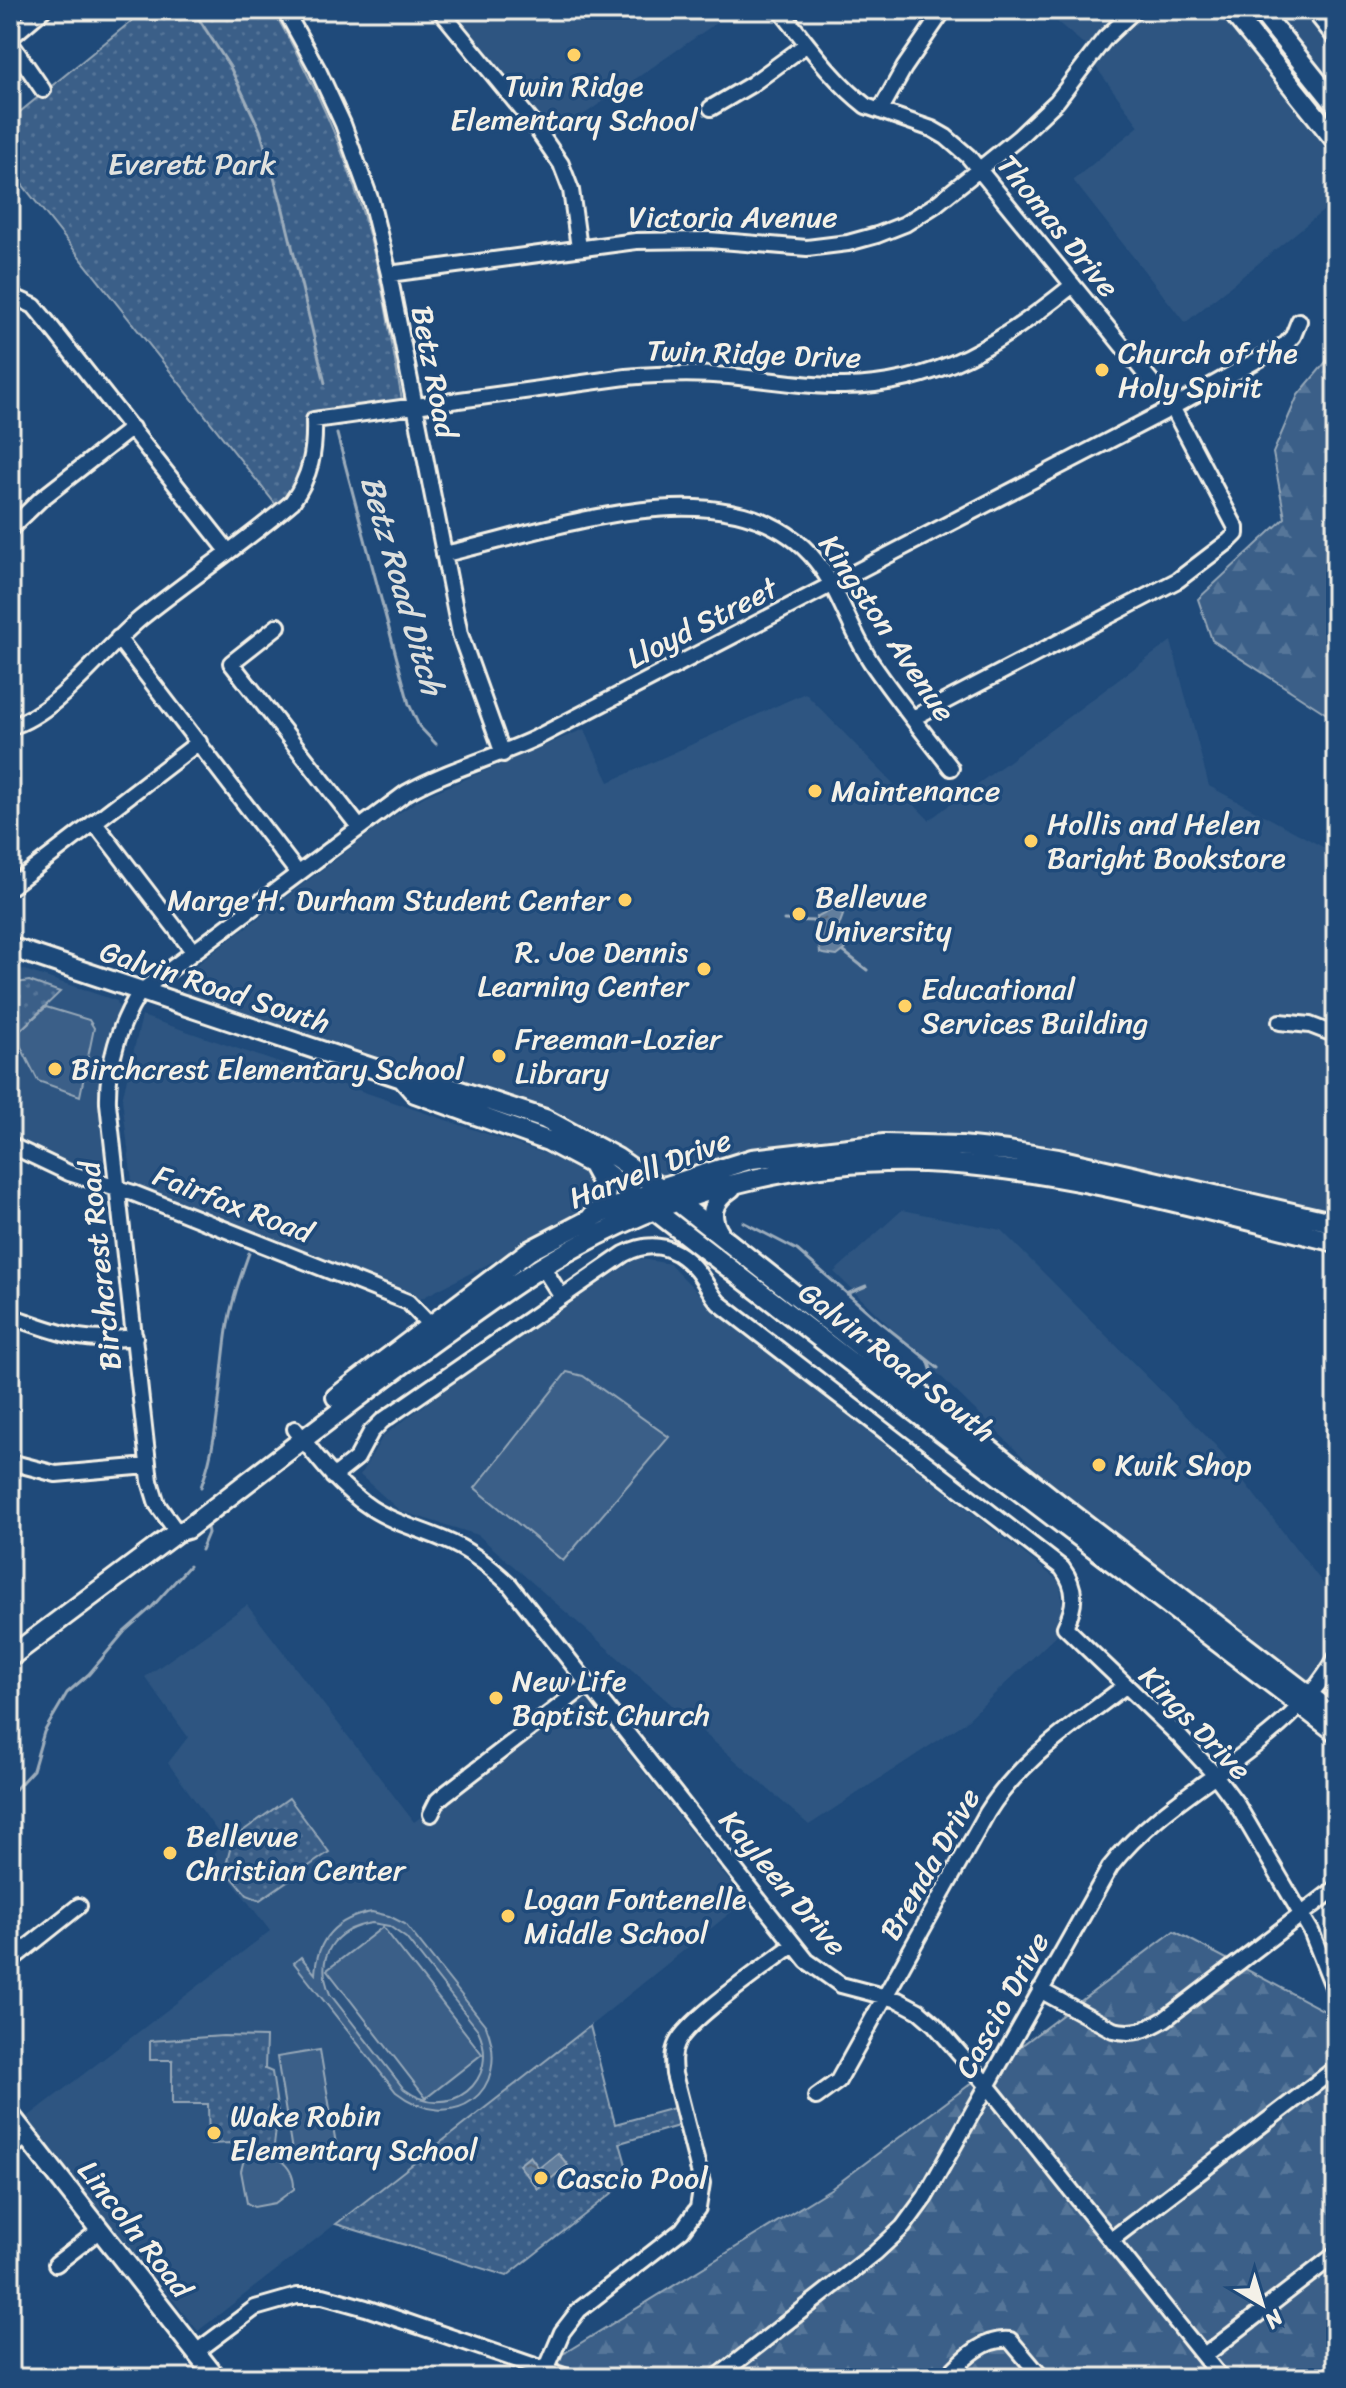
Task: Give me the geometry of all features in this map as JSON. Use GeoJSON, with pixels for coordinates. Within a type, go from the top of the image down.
{"type":"FeatureCollection","features":[{"type":"Feature","properties":{"kind":"main road"},"geometry":{"type":"LineString","coordinates":[[1231,10],[1336,141]]}},
{"type":"Feature","properties":{"kind":"main road"},"geometry":{"type":"LineString","coordinates":[[1260,10],[1336,105]]}},
{"type":"Feature","properties":{"kind":"main road","name":"Galvin Road South"},"geometry":{"type":"LineString","coordinates":[[10,947],[402,1078],[421,1078],[555,1123],[617,1158],[660,1188],[1058,1503],[1306,1701],[1336,1732]]}},
{"type":"Feature","properties":{"kind":"main road","name":"Galvin Road South"},"geometry":{"type":"LineString","coordinates":[[402,1078],[415,1093],[548,1141],[589,1162],[656,1210],[955,1443],[1306,1701],[1336,1716]]}},
{"type":"Feature","properties":{"kind":"main road","name":"Harvell Drive"},"geometry":{"type":"LineString","coordinates":[[10,1657],[177,1532],[187,1529],[430,1325],[529,1251],[660,1188],[731,1164],[775,1155],[884,1144],[961,1146],[1058,1159],[1336,1223]]}},
{"type":"Feature","properties":{"kind":"main road"},"geometry":{"type":"LineString","coordinates":[[587,1221],[604,1205],[606,1191],[605,1183],[589,1162]]}},
{"type":"Feature","properties":{"kind":"main road","name":"Harvell Drive"},"geometry":{"type":"LineString","coordinates":[[298,1434],[542,1266],[580,1244],[656,1210],[740,1181],[806,1169],[889,1163],[944,1163],[1008,1169],[1145,1197],[1336,1242]]}},
{"type":"Feature","properties":{"kind":"main road"},"geometry":{"type":"LineString","coordinates":[[725,1241],[712,1220],[713,1208],[722,1194],[740,1181]]}},
{"type":"Feature","properties":{"kind":"main road","name":"Lincoln Road"},"geometry":{"type":"LineString","coordinates":[[10,2115],[196,2352],[207,2375]]}},
{"type":"Feature","properties":{"kind":"street"},"geometry":{"type":"LineString","coordinates":[[43,10],[10,40],[43,90]]}},
{"type":"Feature","properties":{"kind":"street"},"geometry":{"type":"LineString","coordinates":[[440,10],[555,153],[571,190],[579,248]]}},
{"type":"Feature","properties":{"kind":"street","name":"Thomas Drive"},"geometry":{"type":"LineString","coordinates":[[780,10],[846,89],[866,106],[946,137],[959,146],[1172,407],[1231,517],[1236,534],[1178,580],[913,718]]}},
{"type":"Feature","properties":{"kind":"street","name":"Victoria Avenue"},"geometry":{"type":"LineString","coordinates":[[389,274],[579,248],[675,240],[807,248],[848,243],[877,235],[905,224],[935,205],[1039,120],[1105,38],[1135,10]]}},
{"type":"Feature","properties":{"kind":"street"},"geometry":{"type":"LineString","coordinates":[[1313,10],[1336,39]]}},
{"type":"Feature","properties":{"kind":"street"},"geometry":{"type":"LineString","coordinates":[[880,111],[904,68],[943,11]]}},
{"type":"Feature","properties":{"kind":"street","name":"Betz Road"},"geometry":{"type":"LineString","coordinates":[[289,12],[352,148],[371,201],[389,274],[460,634],[503,754]]}},
{"type":"Feature","properties":{"kind":"street"},"geometry":{"type":"LineString","coordinates":[[711,108],[752,84],[807,44]]}},
{"type":"Feature","properties":{"kind":"street","name":"Twin Ridge Drive"},"geometry":{"type":"LineString","coordinates":[[228,551],[286,507],[303,487],[313,452],[314,420],[626,377],[676,373],[727,375],[813,385],[882,383],[958,362],[988,348],[1073,285]]}},
{"type":"Feature","properties":{"kind":"street"},"geometry":{"type":"LineString","coordinates":[[10,295],[34,306],[228,551],[118,638],[48,707],[10,727]]}},
{"type":"Feature","properties":{"kind":"street","name":"Lloyd Street"},"geometry":{"type":"LineString","coordinates":[[140,992],[297,872],[424,782],[503,754],[1172,407],[1286,344],[1299,321]]}},
{"type":"Feature","properties":{"kind":"street"},"geometry":{"type":"LineString","coordinates":[[10,529],[41,499],[132,428]]}},
{"type":"Feature","properties":{"kind":"street","name":"Kingston Avenue"},"geometry":{"type":"LineString","coordinates":[[444,554],[622,513],[668,508],[720,509],[759,519],[799,541],[818,562],[870,660],[951,768]]}},
{"type":"Feature","properties":{"kind":"street"},"geometry":{"type":"LineString","coordinates":[[278,626],[231,663],[359,827]]}},
{"type":"Feature","properties":{"kind":"street"},"geometry":{"type":"LineString","coordinates":[[118,638],[297,872]]}},
{"type":"Feature","properties":{"kind":"street"},"geometry":{"type":"LineString","coordinates":[[10,887],[199,742]]}},
{"type":"Feature","properties":{"kind":"street"},"geometry":{"type":"LineString","coordinates":[[94,822],[193,951]]}},
{"type":"Feature","properties":{"kind":"street","name":"Birchcrest Road"},"geometry":{"type":"LineString","coordinates":[[140,992],[123,1025],[109,1074],[108,1103],[148,1466],[157,1504],[177,1532]]}},
{"type":"Feature","properties":{"kind":"street"},"geometry":{"type":"LineString","coordinates":[[1280,1022],[1310,1025],[1336,1035]]}},
{"type":"Feature","properties":{"kind":"street","name":"Fairfax Road"},"geometry":{"type":"LineString","coordinates":[[10,1145],[69,1173],[117,1188],[408,1302],[430,1325]]}},
{"type":"Feature","properties":{"kind":"street","name":"Kings Drive"},"geometry":{"type":"LineString","coordinates":[[561,1296],[635,1248],[651,1244],[670,1250],[697,1271],[719,1303],[1062,1568],[1070,1580],[1074,1599],[1065,1627],[1180,1737],[1215,1775],[1302,1913],[1336,1994]]}},
{"type":"Feature","properties":{"kind":"street"},"geometry":{"type":"LineString","coordinates":[[333,1477],[357,1458],[371,1432],[382,1421],[561,1296],[542,1266]]}},
{"type":"Feature","properties":{"kind":"street"},"geometry":{"type":"LineString","coordinates":[[10,1316],[77,1338],[104,1341],[135,1337]]}},
{"type":"Feature","properties":{"kind":"street","name":"Kayleen Drive"},"geometry":{"type":"LineString","coordinates":[[298,1434],[333,1477],[372,1509],[460,1547],[487,1564],[519,1596],[793,1945],[829,1979],[850,1989],[898,2000],[926,2016],[987,2085],[1221,2378]]}},
{"type":"Feature","properties":{"kind":"street"},"geometry":{"type":"LineString","coordinates":[[10,1462],[56,1474],[148,1466]]}},
{"type":"Feature","properties":{"kind":"street","name":"Cascio Drive"},"geometry":{"type":"LineString","coordinates":[[716,2378],[875,2253],[903,2227],[925,2197],[1100,1883],[1120,1854],[1148,1827],[1288,1720],[1306,1701],[1336,1658]]}},
{"type":"Feature","properties":{"kind":"street"},"geometry":{"type":"LineString","coordinates":[[431,1814],[445,1794],[588,1684]]}},
{"type":"Feature","properties":{"kind":"street","name":"Brenda Drive"},"geometry":{"type":"LineString","coordinates":[[816,2097],[838,2081],[987,1813],[1009,1781],[1038,1752],[1125,1686]]}},
{"type":"Feature","properties":{"kind":"street"},"geometry":{"type":"LineString","coordinates":[[1040,1990],[1113,2030],[1124,2033],[1142,2031],[1165,2019],[1336,1888]]}},
{"type":"Feature","properties":{"kind":"street"},"geometry":{"type":"LineString","coordinates":[[10,1961],[79,1906]]}},
{"type":"Feature","properties":{"kind":"street"},"geometry":{"type":"LineString","coordinates":[[546,2370],[562,2332],[579,2310],[682,2230],[698,2208],[702,2183],[674,2074],[673,2057],[678,2041],[692,2024],[793,1945]]}},
{"type":"Feature","properties":{"kind":"street"},"geometry":{"type":"LineString","coordinates":[[1111,2240],[1336,2068]]}},
{"type":"Feature","properties":{"kind":"street"},"geometry":{"type":"LineString","coordinates":[[10,2149],[27,2136]]}},
{"type":"Feature","properties":{"kind":"street"},"geometry":{"type":"LineString","coordinates":[[56,2264],[100,2230]]}},
{"type":"Feature","properties":{"kind":"street"},"geometry":{"type":"LineString","coordinates":[[1204,2356],[1336,2254]]}},
{"type":"Feature","properties":{"kind":"street"},"geometry":{"type":"LineString","coordinates":[[196,2352],[255,2308],[297,2296],[323,2296],[570,2378]]}},
{"type":"Feature","properties":{"kind":"street"},"geometry":{"type":"LineString","coordinates":[[945,2378],[980,2347],[1001,2339],[1010,2340],[1042,2378]]}},
{"type":"Feature","properties":{"kind":"shaded area","name":"Twin Ridge Elementary School"},"geometry":{"type":"Polygon","coordinates":[[[440,10],[735,10],[553,136],[538,118],[532,122],[440,10]]]}},
{"type":"Feature","properties":{"kind":"shaded area"},"geometry":{"type":"Polygon","coordinates":[[[1043,10],[1336,10],[1336,210],[1323,211],[1185,323],[1073,180],[1139,126],[1096,67],[1086,46],[1043,10]]]}},
{"type":"Feature","properties":{"kind":"shaded area","name":"Bellevue University"},"geometry":{"type":"Polygon","coordinates":[[[1171,641],[1209,786],[1336,854],[1336,1216],[1059,1154],[757,1151],[666,1176],[656,1176],[579,1127],[187,994],[182,986],[182,976],[385,822],[425,796],[584,729],[609,782],[805,693],[929,820],[1171,641]]]}},
{"type":"Feature","properties":{"kind":"shaded area","name":"Birchcrest Elementary School"},"geometry":{"type":"Polygon","coordinates":[[[10,965],[117,1001],[119,1008],[99,1075],[107,1156],[100,1172],[82,1172],[10,1139],[10,965]]]}},
{"type":"Feature","properties":{"kind":"shaded area"},"geometry":{"type":"Polygon","coordinates":[[[142,1016],[569,1162],[596,1185],[590,1212],[420,1299],[138,1188],[132,1181],[122,1099],[142,1016]]]}},
{"type":"Feature","properties":{"kind":"shaded area"},"geometry":{"type":"Polygon","coordinates":[[[902,1210],[1001,1230],[1217,1447],[1336,1600],[1336,1709],[1121,1561],[1021,1455],[834,1272],[902,1210]]]}},
{"type":"Feature","properties":{"kind":"shaded area"},"geometry":{"type":"Polygon","coordinates":[[[637,1258],[670,1264],[714,1309],[1060,1582],[1065,1627],[963,1724],[809,1825],[478,1535],[400,1511],[360,1475],[383,1436],[457,1381],[637,1258]]]}},
{"type":"Feature","properties":{"kind":"shaded area"},"geometry":{"type":"Polygon","coordinates":[[[247,1605],[414,1822],[583,1695],[745,1901],[590,2026],[198,2331],[25,2119],[270,1931],[213,1856],[222,1838],[168,1763],[188,1737],[145,1677],[247,1605]]]}},
{"type":"Feature","properties":{"kind":"green space","name":"Everett Park"},"geometry":{"type":"Polygon","coordinates":[[[145,10],[273,10],[314,88],[337,141],[372,246],[402,400],[308,412],[300,474],[288,495],[277,506],[10,169],[10,120],[145,10]]]}},
{"type":"Feature","properties":{"kind":"green space"},"geometry":{"type":"Polygon","coordinates":[[[1336,350],[1336,720],[1212,640],[1198,599],[1285,518],[1273,453],[1298,395],[1336,350]]]}},
{"type":"Feature","properties":{"kind":"green space"},"geometry":{"type":"Polygon","coordinates":[[[29,981],[60,992],[10,1040],[10,984],[29,981]]]}},
{"type":"Feature","properties":{"kind":"green space"},"geometry":{"type":"Polygon","coordinates":[[[46,1007],[89,1020],[94,1028],[80,1096],[38,1081],[15,1035],[46,1007]]]}},
{"type":"Feature","properties":{"kind":"green space"},"geometry":{"type":"Polygon","coordinates":[[[567,1372],[583,1376],[669,1437],[563,1561],[475,1488],[567,1372]]]}},
{"type":"Feature","properties":{"kind":"green space"},"geometry":{"type":"Polygon","coordinates":[[[289,1798],[329,1852],[260,1900],[247,1895],[225,1869],[233,1838],[289,1798]]]}},
{"type":"Feature","properties":{"kind":"green space"},"geometry":{"type":"Polygon","coordinates":[[[372,1912],[405,1924],[486,2026],[492,2050],[491,2070],[484,2087],[472,2100],[456,2108],[437,2110],[417,2105],[396,2092],[294,1963],[301,1957],[315,1974],[320,1950],[331,1932],[360,1915],[372,1912]],[[372,1923],[359,1926],[347,1931],[331,1946],[324,1968],[330,1994],[404,2089],[421,2098],[438,2101],[454,2099],[477,2080],[483,2066],[484,2049],[478,2030],[406,1938],[389,1926],[372,1923]]]}},
{"type":"Feature","properties":{"kind":"green space"},"geometry":{"type":"Polygon","coordinates":[[[383,1927],[482,2054],[426,2098],[327,1970],[383,1927]]]}},
{"type":"Feature","properties":{"kind":"green space"},"geometry":{"type":"Polygon","coordinates":[[[1174,1931],[1336,2017],[1336,2378],[524,2378],[832,2188],[1174,1931]]]}},
{"type":"Feature","properties":{"kind":"green space"},"geometry":{"type":"Polygon","coordinates":[[[590,2026],[615,2124],[674,2108],[678,2126],[620,2143],[630,2179],[507,2276],[336,2224],[590,2026]]]}},
{"type":"Feature","properties":{"kind":"green space"},"geometry":{"type":"Polygon","coordinates":[[[223,2036],[266,2037],[265,2069],[272,2072],[278,2113],[273,2153],[232,2143],[209,2144],[208,2104],[172,2104],[172,2060],[150,2060],[150,2041],[223,2036]]]}},
{"type":"Feature","properties":{"kind":"green space"},"geometry":{"type":"Polygon","coordinates":[[[320,2050],[336,2144],[292,2151],[277,2057],[320,2050]]]}},
{"type":"Feature","properties":{"kind":"green space"},"geometry":{"type":"Polygon","coordinates":[[[247,2147],[264,2152],[286,2165],[294,2189],[275,2203],[254,2207],[247,2203],[241,2171],[247,2147]]]}},
{"type":"Feature","properties":{"kind":"water"},"geometry":{"type":"Polygon","coordinates":[[[831,909],[843,915],[837,931],[846,949],[837,956],[820,953],[816,917],[831,909]]]}},
{"type":"Feature","properties":{"kind":"water","name":"Cascio Pool"},"geometry":{"type":"Polygon","coordinates":[[[558,2153],[568,2165],[538,2189],[519,2165],[530,2156],[539,2168],[558,2153]]]}},
{"type":"Feature","properties":{"kind":"waterway","name":"Betz Road Ditch"},"geometry":{"type":"LineString","coordinates":[[193,10],[230,67],[260,130],[281,201],[325,383]]}},
{"type":"Feature","properties":{"kind":"waterway","name":"Betz Road Ditch"},"geometry":{"type":"LineString","coordinates":[[337,434],[409,704],[419,726],[436,744]]}},
{"type":"Feature","properties":{"kind":"waterway"},"geometry":{"type":"LineString","coordinates":[[784,920],[816,921]]}},
{"type":"Feature","properties":{"kind":"waterway"},"geometry":{"type":"LineString","coordinates":[[844,952],[867,970]]}},
{"type":"Feature","properties":{"kind":"waterway"},"geometry":{"type":"LineString","coordinates":[[743,1222],[797,1250],[938,1368]]}},
{"type":"Feature","properties":{"kind":"waterway","name":"Betz Road Ditch"},"geometry":{"type":"LineString","coordinates":[[201,1487],[215,1429],[229,1320],[249,1253]]}},
{"type":"Feature","properties":{"kind":"waterway"},"geometry":{"type":"LineString","coordinates":[[847,1294],[866,1286]]}},
{"type":"Feature","properties":{"kind":"waterway"},"geometry":{"type":"LineString","coordinates":[[928,1360],[932,1372]]}},
{"type":"Feature","properties":{"kind":"waterway","name":"Betz Road Ditch"},"geometry":{"type":"LineString","coordinates":[[201,1550],[208,1533],[207,1527]]}},
{"type":"Feature","properties":{"kind":"waterway","name":"Betz Road Ditch"},"geometry":{"type":"LineString","coordinates":[[10,1795],[33,1770],[44,1732],[67,1693],[89,1674],[125,1631],[152,1607],[189,1566]]}},
{"type":"Feature","properties":{"kind":"place","name":"Twin Ridge Elementary School"},"geometry":{"type":"Point","coordinates":[574,55]}},
{"type":"Feature","properties":{"kind":"place","name":"Church of the Holy Spirit"},"geometry":{"type":"Point","coordinates":[1102,370]}},
{"type":"Feature","properties":{"kind":"place","name":"Maintenance"},"geometry":{"type":"Point","coordinates":[815,791]}},
{"type":"Feature","properties":{"kind":"place","name":"Hollis and Helen Baright Bookstore"},"geometry":{"type":"Point","coordinates":[1031,841]}},
{"type":"Feature","properties":{"kind":"place","name":"Marge H. Durham Student Center"},"geometry":{"type":"Point","coordinates":[625,900]}},
{"type":"Feature","properties":{"kind":"place","name":"Bellevue University"},"geometry":{"type":"Point","coordinates":[799,914]}},
{"type":"Feature","properties":{"kind":"place","name":"R. Joe Dennis Learning Center"},"geometry":{"type":"Point","coordinates":[704,969]}},
{"type":"Feature","properties":{"kind":"place","name":"Educational Services Building"},"geometry":{"type":"Point","coordinates":[905,1006]}},
{"type":"Feature","properties":{"kind":"place","name":"Freeman-Lozier Library"},"geometry":{"type":"Point","coordinates":[499,1056]}},
{"type":"Feature","properties":{"kind":"place","name":"Birchcrest Elementary School"},"geometry":{"type":"Point","coordinates":[55,1069]}},
{"type":"Feature","properties":{"kind":"place","name":"Kwik Shop"},"geometry":{"type":"Point","coordinates":[1099,1465]}},
{"type":"Feature","properties":{"kind":"place","name":"New Life Baptist Church"},"geometry":{"type":"Point","coordinates":[496,1698]}},
{"type":"Feature","properties":{"kind":"place","name":"Bellevue Christian Center"},"geometry":{"type":"Point","coordinates":[170,1853]}},
{"type":"Feature","properties":{"kind":"place","name":"Logan Fontenelle Middle School"},"geometry":{"type":"Point","coordinates":[508,1916]}},
{"type":"Feature","properties":{"kind":"place","name":"Wake Robin Elementary School"},"geometry":{"type":"Point","coordinates":[214,2133]}},
{"type":"Feature","properties":{"kind":"place","name":"Cascio Pool"},"geometry":{"type":"Point","coordinates":[541,2178]}}]}
